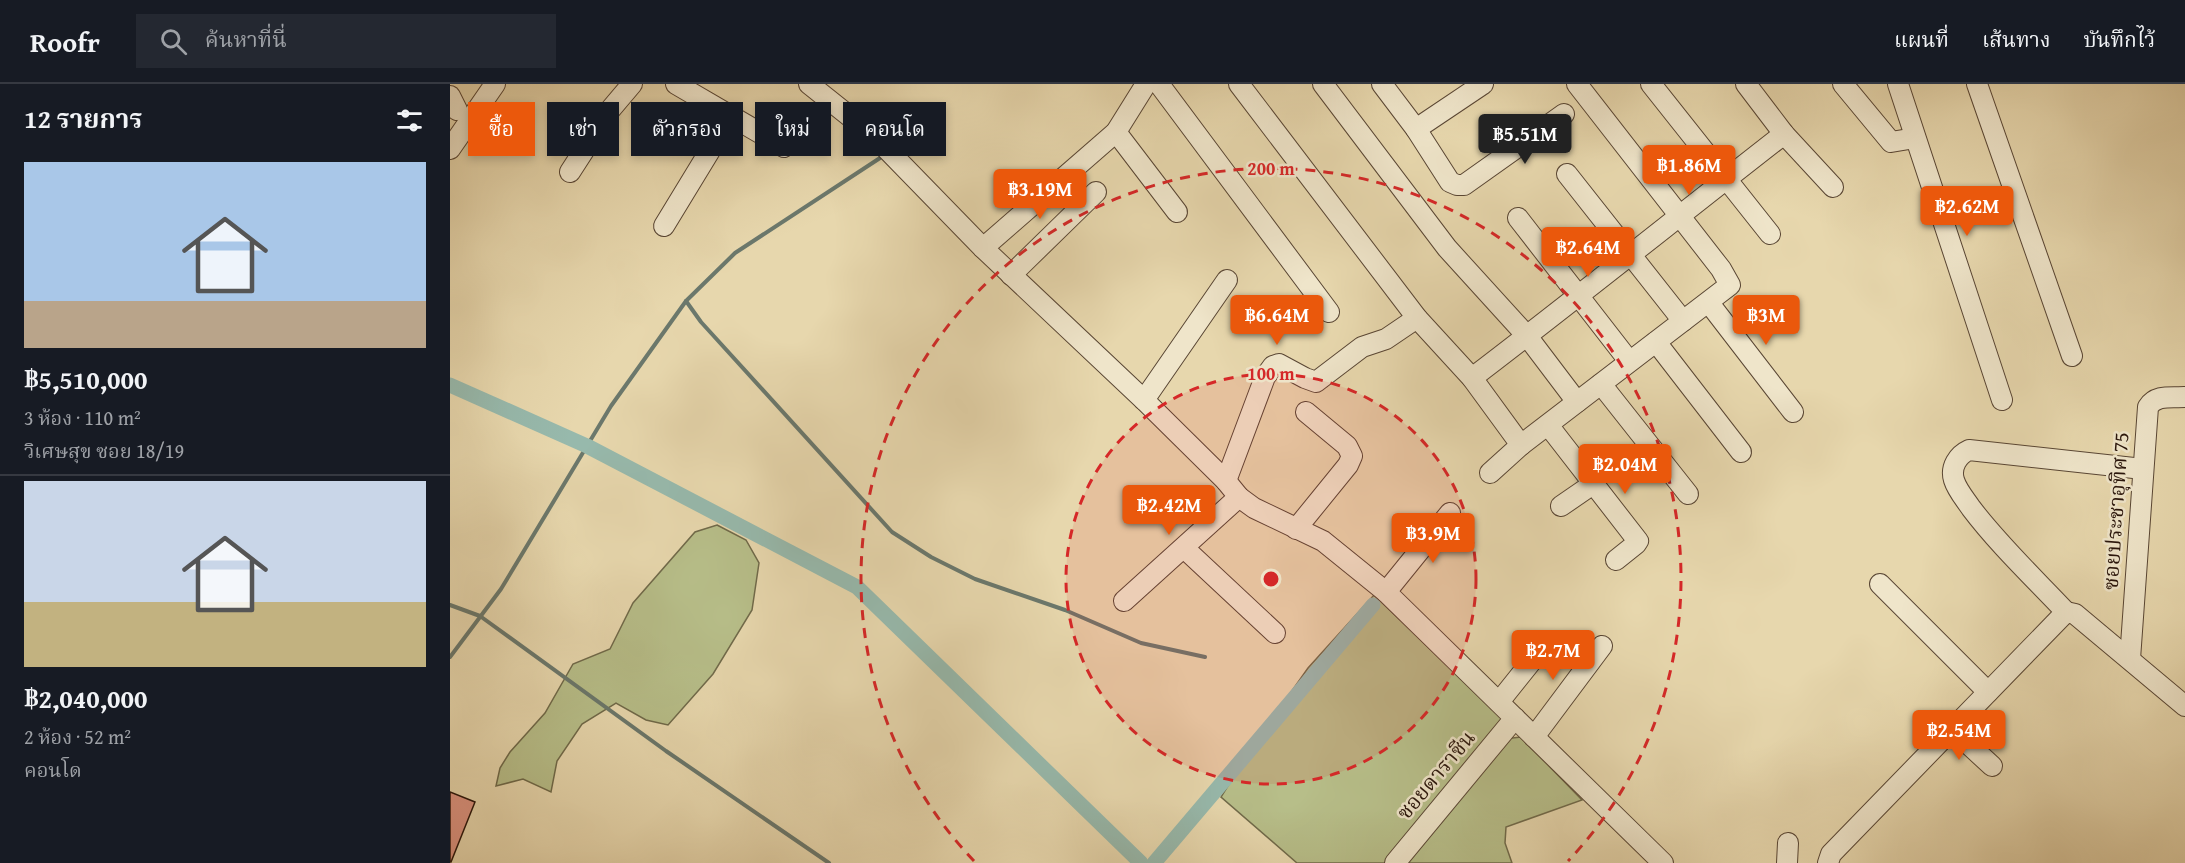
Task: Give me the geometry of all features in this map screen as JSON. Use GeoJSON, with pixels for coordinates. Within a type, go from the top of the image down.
{"type":"FeatureCollection","features":[{"type":"Feature","properties":{"kind":"street"},"geometry":{"type":"LineString","coordinates":[[450,149],[495,84]]}},
{"type":"Feature","properties":{"kind":"street"},"geometry":{"type":"LineString","coordinates":[[570,172],[610,110],[632,84]]}},
{"type":"Feature","properties":{"kind":"street"},"geometry":{"type":"LineString","coordinates":[[676,84],[708,102]]}},
{"type":"Feature","properties":{"kind":"street"},"geometry":{"type":"LineString","coordinates":[[808,84],[873,135],[983,248],[1144,400],[1226,481],[1239,497],[1254,508],[1323,541],[1386,592],[1663,863]]}},
{"type":"Feature","properties":{"kind":"street"},"geometry":{"type":"LineString","coordinates":[[983,248],[1116,132],[1146,84]]}},
{"type":"Feature","properties":{"kind":"street"},"geometry":{"type":"LineString","coordinates":[[1159,84],[1329,312]]}},
{"type":"Feature","properties":{"kind":"street"},"geometry":{"type":"LineString","coordinates":[[1239,84],[1418,318],[1472,378],[1521,445]]}},
{"type":"Feature","properties":{"kind":"street"},"geometry":{"type":"LineString","coordinates":[[1323,84],[1447,248],[1527,336],[1577,402]]}},
{"type":"Feature","properties":{"kind":"street"},"geometry":{"type":"LineString","coordinates":[[1382,84],[1416,129],[1450,182],[1457,185],[1464,185],[1563,114]]}},
{"type":"Feature","properties":{"kind":"street"},"geometry":{"type":"LineString","coordinates":[[1416,129],[1482,84]]}},
{"type":"Feature","properties":{"kind":"street"},"geometry":{"type":"LineString","coordinates":[[1490,473],[1521,445],[1730,285],[1679,215],[1577,84]]}},
{"type":"Feature","properties":{"kind":"street"},"geometry":{"type":"LineString","coordinates":[[1651,84],[1770,234]]}},
{"type":"Feature","properties":{"kind":"street"},"geometry":{"type":"LineString","coordinates":[[1746,84],[1784,134],[1833,187]]}},
{"type":"Feature","properties":{"kind":"street"},"geometry":{"type":"LineString","coordinates":[[1843,84],[1891,142],[1915,138]]}},
{"type":"Feature","properties":{"kind":"street"},"geometry":{"type":"LineString","coordinates":[[1898,84],[2002,400]]}},
{"type":"Feature","properties":{"kind":"street"},"geometry":{"type":"LineString","coordinates":[[1977,84],[2072,356]]}},
{"type":"Feature","properties":{"kind":"street"},"geometry":{"type":"LineString","coordinates":[[1116,132],[1177,212]]}},
{"type":"Feature","properties":{"kind":"street"},"geometry":{"type":"LineString","coordinates":[[1472,378],[1631,256],[1679,215],[1784,134]]}},
{"type":"Feature","properties":{"kind":"street"},"geometry":{"type":"LineString","coordinates":[[664,226],[707,156]]}},
{"type":"Feature","properties":{"kind":"street"},"geometry":{"type":"LineString","coordinates":[[1568,174],[1683,321]]}},
{"type":"Feature","properties":{"kind":"street"},"geometry":{"type":"LineString","coordinates":[[1011,275],[1096,192]]}},
{"type":"Feature","properties":{"kind":"street"},"geometry":{"type":"LineString","coordinates":[[1518,218],[1629,361]]}},
{"type":"Feature","properties":{"kind":"street"},"geometry":{"type":"LineString","coordinates":[[1144,400],[1227,280]]}},
{"type":"Feature","properties":{"kind":"street"},"geometry":{"type":"LineString","coordinates":[[1709,303],[1793,412]]}},
{"type":"Feature","properties":{"kind":"street"},"geometry":{"type":"LineString","coordinates":[[1226,481],[1265,377],[1273,366],[1279,364],[1316,382],[1362,347],[1386,339],[1418,318]]}},
{"type":"Feature","properties":{"kind":"street"},"geometry":{"type":"LineString","coordinates":[[1656,342],[1741,452]]}},
{"type":"Feature","properties":{"kind":"street"},"geometry":{"type":"LineString","coordinates":[[1601,384],[1688,494]]}},
{"type":"Feature","properties":{"kind":"street","name":"ซอยประชาอุทิศ 75"},"geometry":{"type":"LineString","coordinates":[[2130,659],[2148,407],[2151,402],[2159,398],[2185,397]]}},
{"type":"Feature","properties":{"kind":"street"},"geometry":{"type":"LineString","coordinates":[[1296,529],[1348,465],[1352,456],[1347,446],[1306,412]]}},
{"type":"Feature","properties":{"kind":"street"},"geometry":{"type":"LineString","coordinates":[[1548,425],[1638,541],[1616,560]]}},
{"type":"Feature","properties":{"kind":"street"},"geometry":{"type":"LineString","coordinates":[[2143,469],[1969,450],[1959,454],[1953,478],[1986,527],[2066,612],[2075,614],[2185,706]]}},
{"type":"Feature","properties":{"kind":"street"},"geometry":{"type":"LineString","coordinates":[[1561,506],[1593,484]]}},
{"type":"Feature","properties":{"kind":"street"},"geometry":{"type":"LineString","coordinates":[[1124,601],[1239,497]]}},
{"type":"Feature","properties":{"kind":"street"},"geometry":{"type":"LineString","coordinates":[[1386,592],[1450,513]]}},
{"type":"Feature","properties":{"kind":"street"},"geometry":{"type":"LineString","coordinates":[[1184,548],[1275,633]]}},
{"type":"Feature","properties":{"kind":"street"},"geometry":{"type":"LineString","coordinates":[[1880,584],[1988,692]]}},
{"type":"Feature","properties":{"kind":"street"},"geometry":{"type":"LineString","coordinates":[[1828,863],[1831,854],[2066,612]]}},
{"type":"Feature","properties":{"kind":"street"},"geometry":{"type":"LineString","coordinates":[[1534,737],[1602,646]]}},
{"type":"Feature","properties":{"kind":"street"},"geometry":{"type":"LineString","coordinates":[[1499,702],[1543,647]]}},
{"type":"Feature","properties":{"kind":"street","name":"ซอยดาราซีน"},"geometry":{"type":"LineString","coordinates":[[1395,863],[1515,718]]}},
{"type":"Feature","properties":{"kind":"street"},"geometry":{"type":"LineString","coordinates":[[1952,729],[1992,766]]}},
{"type":"Feature","properties":{"kind":"street"},"geometry":{"type":"LineString","coordinates":[[1787,863],[1788,843]]}},
{"type":"Feature","properties":{"kind":"green space"},"geometry":{"type":"Polygon","coordinates":[[[717,525],[746,540],[759,563],[752,610],[713,674],[668,725],[646,720],[616,703],[582,724],[557,761],[551,792],[523,779],[496,786],[500,768],[510,752],[545,713],[573,664],[610,649],[633,603],[695,532],[717,525]]]}},
{"type":"Feature","properties":{"kind":"green space"},"geometry":{"type":"Polygon","coordinates":[[[1374,595],[1503,719],[1386,863],[1297,863],[1221,797],[1249,752],[1308,668],[1374,595]]]}},
{"type":"Feature","properties":{"kind":"green space"},"geometry":{"type":"Polygon","coordinates":[[[1521,737],[1582,800],[1506,827],[1505,843],[1512,863],[1406,863],[1504,739],[1521,737]]]}},
{"type":"Feature","properties":{"kind":"building"},"geometry":{"type":"Polygon","coordinates":[[[450,792],[475,802],[451,862],[450,862],[450,792]]]}},
{"type":"Feature","properties":{"kind":"waterway"},"geometry":{"type":"LineString","coordinates":[[450,657],[501,589],[611,406],[686,301],[735,253],[880,158]]}},
{"type":"Feature","properties":{"kind":"waterway"},"geometry":{"type":"LineString","coordinates":[[686,301],[701,322],[892,532],[931,557],[975,579],[1065,610],[1141,643],[1205,657]]}},
{"type":"Feature","properties":{"kind":"waterway"},"geometry":{"type":"LineString","coordinates":[[450,385],[587,446],[857,587],[1141,863]]}},
{"type":"Feature","properties":{"kind":"waterway"},"geometry":{"type":"LineString","coordinates":[[450,605],[480,616],[666,751],[829,863]]}},
{"type":"Feature","properties":{"kind":"waterway"},"geometry":{"type":"LineString","coordinates":[[1154,863],[1373,605]]}}]}
